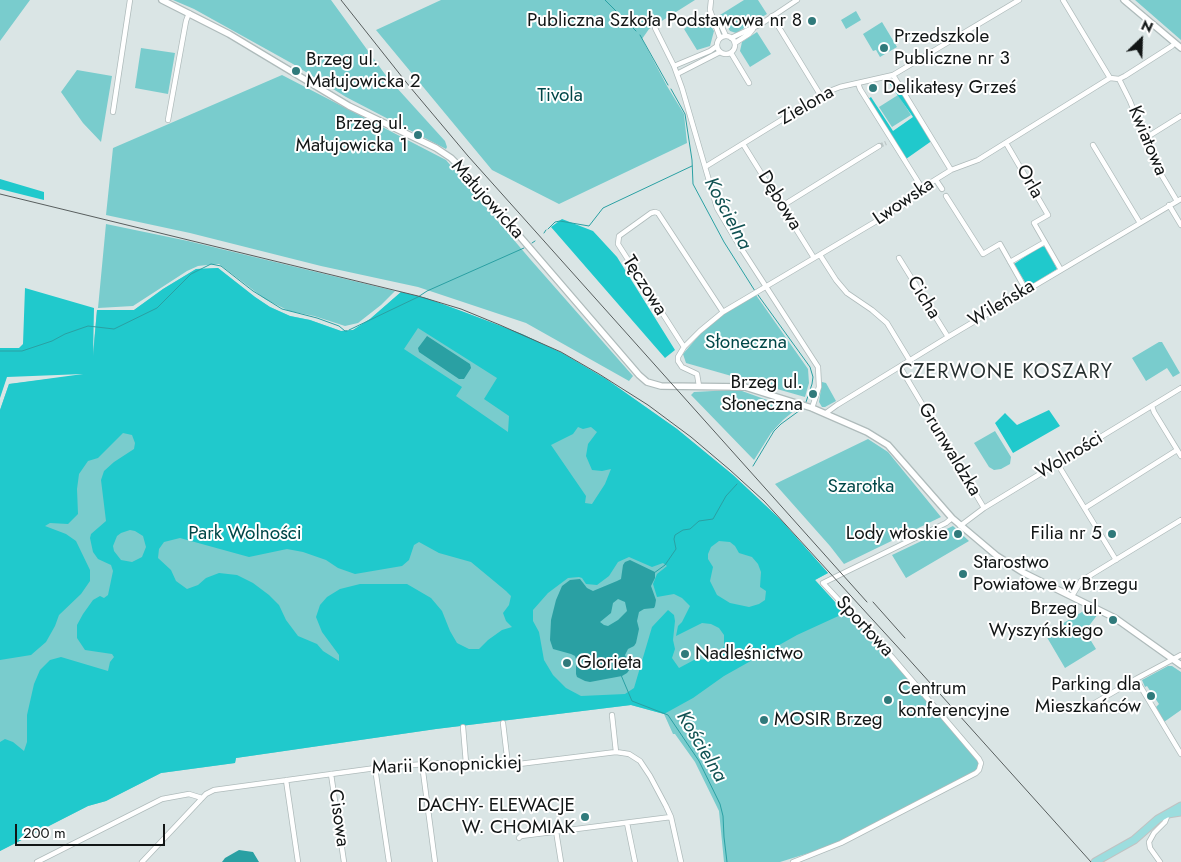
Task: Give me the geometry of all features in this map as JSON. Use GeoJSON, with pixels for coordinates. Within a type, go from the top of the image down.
{"type":"FeatureCollection","features":[{"type":"Feature","properties":{"kind":"main road"},"geometry":{"type":"LineString","coordinates":[[1096,862],[1134,840],[1158,819],[1181,806]]}},
{"type":"Feature","properties":{"kind":"main road"},"geometry":{"type":"LineString","coordinates":[[1168,814],[1181,812]]}},
{"type":"Feature","properties":{"kind":"street"},"geometry":{"type":"LineString","coordinates":[[113,112],[130,0]]}},
{"type":"Feature","properties":{"kind":"street","name":"Małujowicka"},"geometry":{"type":"LineString","coordinates":[[162,0],[229,34],[349,106],[444,153],[462,168],[643,379],[651,384],[661,386],[745,387],[807,406],[866,432],[888,445],[960,526],[1006,562],[1024,573],[1115,618],[1181,665]]}},
{"type":"Feature","properties":{"kind":"street"},"geometry":{"type":"LineString","coordinates":[[674,66],[710,51],[717,46],[720,38],[710,10],[711,0]]}},
{"type":"Feature","properties":{"kind":"street"},"geometry":{"type":"LineString","coordinates":[[720,38],[753,29],[797,0]]}},
{"type":"Feature","properties":{"kind":"street","name":"Zielona"},"geometry":{"type":"LineString","coordinates":[[704,167],[833,89],[893,75],[1019,0]]}},
{"type":"Feature","properties":{"kind":"street"},"geometry":{"type":"LineString","coordinates":[[1063,0],[1110,78],[1119,79],[1172,47],[1175,43]]}},
{"type":"Feature","properties":{"kind":"street"},"geometry":{"type":"LineString","coordinates":[[1124,0],[1181,48]]}},
{"type":"Feature","properties":{"kind":"street"},"geometry":{"type":"LineString","coordinates":[[168,120],[186,20],[189,13]]}},
{"type":"Feature","properties":{"kind":"street"},"geometry":{"type":"LineString","coordinates":[[772,16],[821,96]]}},
{"type":"Feature","properties":{"kind":"street"},"geometry":{"type":"LineString","coordinates":[[714,18],[735,43]]}},
{"type":"Feature","properties":{"kind":"street"},"geometry":{"type":"LineString","coordinates":[[654,28],[677,74],[704,167],[722,219],[818,367],[819,387],[807,406]]}},
{"type":"Feature","properties":{"kind":"street"},"geometry":{"type":"LineString","coordinates":[[717,46],[720,52],[725,54],[731,53],[735,43],[753,29]]}},
{"type":"Feature","properties":{"kind":"street"},"geometry":{"type":"LineString","coordinates":[[677,74],[720,52]]}},
{"type":"Feature","properties":{"kind":"street"},"geometry":{"type":"LineString","coordinates":[[731,53],[749,83]]}},
{"type":"Feature","properties":{"kind":"street"},"geometry":{"type":"LineString","coordinates":[[893,75],[951,170]]}},
{"type":"Feature","properties":{"kind":"street","name":"Lwowska"},"geometry":{"type":"LineString","coordinates":[[684,347],[723,312],[907,203],[922,188],[951,170],[978,160],[1110,78]]}},
{"type":"Feature","properties":{"kind":"street","name":"Kwiatowa"},"geometry":{"type":"LineString","coordinates":[[1119,79],[1161,176],[1179,200]]}},
{"type":"Feature","properties":{"kind":"street"},"geometry":{"type":"LineString","coordinates":[[858,83],[922,188]]}},
{"type":"Feature","properties":{"kind":"street"},"geometry":{"type":"LineString","coordinates":[[1144,139],[1181,116]]}},
{"type":"Feature","properties":{"kind":"street"},"geometry":{"type":"LineString","coordinates":[[886,143],[891,139]]}},
{"type":"Feature","properties":{"kind":"street","name":"Orla"},"geometry":{"type":"LineString","coordinates":[[1006,143],[1048,215],[1034,223],[1044,242]]}},
{"type":"Feature","properties":{"kind":"street","name":"Dębowa"},"geometry":{"type":"LineString","coordinates":[[743,144],[814,258]]}},
{"type":"Feature","properties":{"kind":"street"},"geometry":{"type":"LineString","coordinates":[[1093,144],[1140,223]]}},
{"type":"Feature","properties":{"kind":"street"},"geometry":{"type":"LineString","coordinates":[[782,206],[879,146]]}},
{"type":"Feature","properties":{"kind":"street"},"geometry":{"type":"LineString","coordinates":[[936,180],[942,189]]}},
{"type":"Feature","properties":{"kind":"street"},"geometry":{"type":"LineString","coordinates":[[946,196],[983,254],[1000,244],[1026,290]]}},
{"type":"Feature","properties":{"kind":"street","name":"Wileńska"},"geometry":{"type":"LineString","coordinates":[[826,414],[837,405],[948,337],[1179,200]]}},
{"type":"Feature","properties":{"kind":"street"},"geometry":{"type":"LineString","coordinates":[[1170,205],[1181,224]]}},
{"type":"Feature","properties":{"kind":"street","name":"Tęczowa"},"geometry":{"type":"LineString","coordinates":[[684,347],[618,244],[619,236],[651,213],[658,213],[723,312]]}},
{"type":"Feature","properties":{"kind":"street"},"geometry":{"type":"LineString","coordinates":[[1010,262],[1044,242],[1061,270]]}},
{"type":"Feature","properties":{"kind":"street"},"geometry":{"type":"LineString","coordinates":[[820,255],[836,280],[847,292],[887,323],[910,361]]}},
{"type":"Feature","properties":{"kind":"street","name":"Cicha"},"geometry":{"type":"LineString","coordinates":[[899,258],[948,337]]}},
{"type":"Feature","properties":{"kind":"street"},"geometry":{"type":"LineString","coordinates":[[684,347],[679,354],[678,361],[682,367],[697,374],[700,386]]}},
{"type":"Feature","properties":{"kind":"street","name":"Grunwaldzka"},"geometry":{"type":"LineString","coordinates":[[900,367],[984,508]]}},
{"type":"Feature","properties":{"kind":"street","name":"Wolności"},"geometry":{"type":"LineString","coordinates":[[960,526],[984,508],[1181,388]]}},
{"type":"Feature","properties":{"kind":"street"},"geometry":{"type":"LineString","coordinates":[[1152,406],[1181,456]]}},
{"type":"Feature","properties":{"kind":"street"},"geometry":{"type":"LineString","coordinates":[[1085,508],[1177,450]]}},
{"type":"Feature","properties":{"kind":"street"},"geometry":{"type":"LineString","coordinates":[[1057,463],[1116,560]]}},
{"type":"Feature","properties":{"kind":"street","name":"Sportowa"},"geometry":{"type":"LineString","coordinates":[[794,862],[841,843],[976,774],[981,763],[892,657],[823,583],[946,523],[952,518]]}},
{"type":"Feature","properties":{"kind":"street"},"geometry":{"type":"LineString","coordinates":[[1072,596],[1081,581],[1181,520]]}},
{"type":"Feature","properties":{"kind":"street"},"geometry":{"type":"LineString","coordinates":[[1080,711],[1136,678],[1181,655]]}},
{"type":"Feature","properties":{"kind":"street"},"geometry":{"type":"LineString","coordinates":[[1136,678],[1181,754]]}},
{"type":"Feature","properties":{"kind":"street"},"geometry":{"type":"LineString","coordinates":[[612,715],[616,752]]}},
{"type":"Feature","properties":{"kind":"street"},"geometry":{"type":"LineString","coordinates":[[503,722],[508,765]]}},
{"type":"Feature","properties":{"kind":"street"},"geometry":{"type":"LineString","coordinates":[[462,727],[466,763]]}},
{"type":"Feature","properties":{"kind":"street","name":"Marii Konopnickiej"},"geometry":{"type":"LineString","coordinates":[[142,862],[202,798],[214,790],[376,768],[466,763],[508,765],[626,752],[640,761],[659,792],[671,817],[681,862]]}},
{"type":"Feature","properties":{"kind":"street"},"geometry":{"type":"LineString","coordinates":[[422,764],[435,862]]}},
{"type":"Feature","properties":{"kind":"street"},"geometry":{"type":"LineString","coordinates":[[376,768],[389,862]]}},
{"type":"Feature","properties":{"kind":"street","name":"Cisowa"},"geometry":{"type":"LineString","coordinates":[[332,774],[344,862]]}},
{"type":"Feature","properties":{"kind":"street"},"geometry":{"type":"LineString","coordinates":[[286,780],[298,862]]}},
{"type":"Feature","properties":{"kind":"street"},"geometry":{"type":"LineString","coordinates":[[37,862],[162,799],[189,794],[202,798]]}},
{"type":"Feature","properties":{"kind":"street"},"geometry":{"type":"LineString","coordinates":[[1160,862],[1150,848],[1149,842],[1154,833],[1165,822],[1168,814]]}},
{"type":"Feature","properties":{"kind":"street"},"geometry":{"type":"LineString","coordinates":[[519,838],[521,836],[556,831],[671,817]]}},
{"type":"Feature","properties":{"kind":"street"},"geometry":{"type":"LineString","coordinates":[[627,822],[635,862]]}},
{"type":"Feature","properties":{"kind":"street"},"geometry":{"type":"LineString","coordinates":[[556,831],[561,862]]}},
{"type":"Feature","properties":{"kind":"green space"},"geometry":{"type":"Polygon","coordinates":[[[0,0],[30,0],[0,41],[0,0]]]}},
{"type":"Feature","properties":{"kind":"green space"},"geometry":{"type":"Polygon","coordinates":[[[173,0],[331,0],[387,77],[445,141],[446,149],[346,97],[293,64],[194,9],[173,0]]]}},
{"type":"Feature","properties":{"kind":"green space","name":"Tivola"},"geometry":{"type":"Polygon","coordinates":[[[441,0],[695,0],[649,29],[642,39],[684,114],[687,143],[559,204],[492,170],[376,30],[441,0]]]}},
{"type":"Feature","properties":{"kind":"green space"},"geometry":{"type":"Polygon","coordinates":[[[744,0],[758,0],[767,14],[736,33],[730,31],[720,15],[744,0]]]}},
{"type":"Feature","properties":{"kind":"green space"},"geometry":{"type":"Polygon","coordinates":[[[1135,0],[1181,0],[1181,40],[1135,0]]]}},
{"type":"Feature","properties":{"kind":"green space"},"geometry":{"type":"Polygon","coordinates":[[[856,11],[861,20],[846,29],[841,20],[856,11]]]}},
{"type":"Feature","properties":{"kind":"green space"},"geometry":{"type":"Polygon","coordinates":[[[704,15],[714,31],[710,46],[697,50],[684,29],[704,15]]]}},
{"type":"Feature","properties":{"kind":"green space"},"geometry":{"type":"Polygon","coordinates":[[[882,22],[897,47],[880,57],[876,50],[873,51],[863,34],[882,22]]]}},
{"type":"Feature","properties":{"kind":"green space"},"geometry":{"type":"Polygon","coordinates":[[[757,32],[771,54],[750,67],[740,51],[742,42],[757,32]]]}},
{"type":"Feature","properties":{"kind":"green space"},"geometry":{"type":"Polygon","coordinates":[[[141,48],[175,53],[168,94],[135,88],[141,48]]]}},
{"type":"Feature","properties":{"kind":"green space"},"geometry":{"type":"Polygon","coordinates":[[[77,70],[112,76],[101,142],[83,123],[61,92],[77,70]]]}},
{"type":"Feature","properties":{"kind":"green space"},"geometry":{"type":"Polygon","coordinates":[[[282,75],[446,160],[633,376],[629,381],[526,323],[418,287],[106,215],[113,148],[282,75]]]}},
{"type":"Feature","properties":{"kind":"green space"},"geometry":{"type":"Polygon","coordinates":[[[893,81],[933,140],[906,159],[868,99],[871,97],[893,131],[913,117],[889,83],[893,81]]]}},
{"type":"Feature","properties":{"kind":"green space"},"geometry":{"type":"Polygon","coordinates":[[[898,95],[911,115],[892,127],[879,107],[898,95]]]}},
{"type":"Feature","properties":{"kind":"green space"},"geometry":{"type":"Polygon","coordinates":[[[0,179],[44,192],[44,200],[0,189],[0,179]]]}},
{"type":"Feature","properties":{"kind":"green space"},"geometry":{"type":"Polygon","coordinates":[[[562,219],[593,231],[617,257],[675,350],[665,358],[551,227],[562,219]]]}},
{"type":"Feature","properties":{"kind":"green space"},"geometry":{"type":"Polygon","coordinates":[[[106,224],[188,241],[395,291],[358,323],[345,326],[314,316],[289,311],[265,299],[219,264],[198,266],[187,271],[133,306],[98,308],[106,224]]]}},
{"type":"Feature","properties":{"kind":"green space"},"geometry":{"type":"Polygon","coordinates":[[[1041,246],[1046,247],[1057,269],[1028,287],[1014,264],[1041,246]]]}},
{"type":"Feature","properties":{"kind":"green space","name":"Park Wolności"},"geometry":{"type":"Polygon","coordinates":[[[218,268],[270,307],[290,316],[310,320],[341,331],[353,330],[370,319],[401,292],[426,298],[522,334],[562,353],[606,379],[677,429],[733,475],[781,520],[828,573],[815,580],[845,613],[859,621],[981,763],[979,770],[841,843],[780,862],[724,862],[719,811],[695,762],[675,734],[673,734],[664,714],[631,705],[436,729],[236,758],[235,763],[161,773],[106,801],[88,806],[0,851],[0,410],[9,384],[91,374],[97,310],[134,310],[163,289],[196,269],[218,268]]]}},
{"type":"Feature","properties":{"kind":"green space","name":"Park Wolności"},"geometry":{"type":"Polygon","coordinates":[[[218,268],[270,307],[290,316],[310,320],[341,331],[353,330],[370,319],[401,292],[426,298],[464,312],[522,334],[562,353],[606,379],[677,429],[733,475],[781,520],[828,573],[815,580],[845,613],[797,635],[724,676],[693,698],[664,714],[631,705],[436,729],[236,758],[235,763],[161,773],[106,801],[88,806],[0,851],[0,742],[5,739],[13,742],[24,751],[27,742],[27,715],[34,684],[40,670],[50,660],[61,657],[108,671],[110,662],[114,657],[112,654],[85,650],[77,638],[77,625],[93,600],[100,596],[104,598],[108,595],[113,571],[111,565],[98,559],[93,552],[90,538],[91,534],[106,521],[101,480],[104,471],[134,449],[135,443],[132,435],[123,433],[98,458],[88,461],[79,474],[77,489],[78,514],[68,524],[50,523],[45,526],[66,534],[76,541],[90,570],[90,581],[81,594],[59,615],[46,642],[31,655],[0,660],[0,410],[9,384],[83,374],[7,377],[0,398],[0,348],[19,348],[23,344],[25,288],[94,308],[93,356],[97,310],[134,310],[163,289],[196,269],[218,268]],[[418,328],[404,349],[462,387],[456,396],[508,432],[509,416],[484,399],[497,378],[418,328]],[[578,427],[573,434],[551,445],[586,496],[585,503],[592,504],[605,484],[611,469],[602,471],[592,470],[586,456],[588,444],[597,432],[591,427],[583,429],[578,427]],[[130,530],[117,536],[113,546],[114,551],[121,560],[132,562],[142,557],[146,547],[143,536],[130,530]],[[180,538],[164,542],[159,549],[158,558],[171,570],[176,581],[187,589],[219,573],[237,575],[253,583],[279,605],[286,620],[298,636],[317,644],[323,651],[339,661],[339,655],[322,632],[316,617],[320,605],[327,597],[340,589],[360,584],[407,584],[431,598],[442,611],[457,643],[469,649],[479,649],[502,630],[512,627],[506,621],[503,613],[509,605],[511,596],[506,591],[471,562],[439,553],[419,542],[414,545],[409,560],[402,566],[355,574],[338,568],[326,560],[287,549],[249,557],[180,538]],[[719,541],[711,547],[708,554],[708,559],[713,567],[710,581],[717,595],[730,603],[749,607],[765,600],[766,591],[760,587],[761,572],[758,564],[752,557],[739,553],[730,542],[719,541]],[[629,557],[618,562],[609,576],[597,585],[586,584],[579,577],[568,578],[548,593],[533,610],[533,621],[539,632],[544,660],[553,675],[566,688],[581,696],[625,694],[634,688],[652,627],[668,610],[674,615],[675,621],[673,640],[675,649],[672,658],[679,668],[694,660],[711,659],[720,654],[724,646],[724,635],[719,628],[711,624],[702,623],[676,636],[678,626],[690,606],[682,598],[674,594],[657,597],[653,584],[657,574],[667,566],[663,563],[652,567],[629,557]]]}},
{"type":"Feature","properties":{"kind":"green space","name":"Słoneczna"},"geometry":{"type":"Polygon","coordinates":[[[756,295],[808,369],[809,383],[805,397],[686,363],[683,354],[707,326],[723,313],[756,295]]]}},
{"type":"Feature","properties":{"kind":"green space"},"geometry":{"type":"Polygon","coordinates":[[[1162,342],[1180,373],[1173,377],[1167,368],[1146,381],[1132,358],[1162,342]]]}},
{"type":"Feature","properties":{"kind":"green space"},"geometry":{"type":"Polygon","coordinates":[[[822,382],[826,383],[836,401],[825,407],[822,407],[819,402],[822,382]]]}},
{"type":"Feature","properties":{"kind":"green space"},"geometry":{"type":"Polygon","coordinates":[[[742,391],[795,410],[771,433],[754,460],[691,395],[694,392],[742,391]]]}},
{"type":"Feature","properties":{"kind":"green space"},"geometry":{"type":"Polygon","coordinates":[[[1049,410],[1060,426],[1013,453],[995,423],[1005,413],[1017,425],[1049,410]]]}},
{"type":"Feature","properties":{"kind":"green space"},"geometry":{"type":"Polygon","coordinates":[[[995,431],[1011,457],[1010,464],[1001,469],[994,470],[989,467],[974,443],[995,431]]]}},
{"type":"Feature","properties":{"kind":"green space","name":"Szarotka"},"geometry":{"type":"Polygon","coordinates":[[[868,439],[888,452],[941,517],[844,564],[775,484],[868,439]]]}},
{"type":"Feature","properties":{"kind":"green space"},"geometry":{"type":"Polygon","coordinates":[[[953,526],[969,541],[906,578],[892,555],[953,526]]]}},
{"type":"Feature","properties":{"kind":"green space"},"geometry":{"type":"Polygon","coordinates":[[[1087,609],[1098,614],[1085,631],[1096,649],[1065,668],[1045,634],[1087,609]]]}},
{"type":"Feature","properties":{"kind":"green space"},"geometry":{"type":"Polygon","coordinates":[[[1168,666],[1172,666],[1181,672],[1181,710],[1164,722],[1156,707],[1159,704],[1147,686],[1145,687],[1142,680],[1168,666]]]}},
{"type":"Feature","properties":{"kind":"shaded area"},"geometry":{"type":"Polygon","coordinates":[[[427,336],[470,364],[471,368],[464,379],[459,379],[419,352],[418,348],[427,336]]]}},
{"type":"Feature","properties":{"kind":"shaded area"},"geometry":{"type":"Polygon","coordinates":[[[630,560],[655,572],[655,578],[651,586],[656,600],[655,606],[654,608],[644,609],[639,612],[637,621],[639,629],[636,643],[628,649],[625,655],[630,665],[627,673],[622,676],[590,682],[585,681],[577,677],[575,656],[553,649],[550,640],[551,620],[556,600],[562,586],[570,580],[580,579],[587,588],[593,591],[621,579],[625,562],[630,560]],[[618,599],[613,603],[611,613],[600,622],[608,626],[618,620],[627,611],[625,602],[618,599]]]}},
{"type":"Feature","properties":{"kind":"shaded area"},"geometry":{"type":"Polygon","coordinates":[[[239,850],[253,852],[259,862],[222,862],[225,858],[239,850]]]}},
{"type":"Feature","properties":{"kind":"waterway","name":"Kościelna"},"geometry":{"type":"LineString","coordinates":[[605,0],[636,31]]}},
{"type":"Feature","properties":{"kind":"waterway","name":"Kościelna"},"geometry":{"type":"LineString","coordinates":[[640,35],[668,85]]}},
{"type":"Feature","properties":{"kind":"waterway","name":"Kościelna"},"geometry":{"type":"LineString","coordinates":[[671,89],[685,114],[692,160],[693,184],[724,242],[755,291]]}},
{"type":"Feature","properties":{"kind":"waterway"},"geometry":{"type":"LineString","coordinates":[[548,229],[555,222],[560,221],[589,226],[603,208],[692,166]]}},
{"type":"Feature","properties":{"kind":"waterway"},"geometry":{"type":"LineString","coordinates":[[349,330],[427,291],[524,248]]}},
{"type":"Feature","properties":{"kind":"waterway"},"geometry":{"type":"LineString","coordinates":[[0,351],[22,351],[88,326],[114,329],[157,308],[191,274],[211,264],[221,266],[253,291],[282,309],[317,318],[347,331]]}},
{"type":"Feature","properties":{"kind":"waterway","name":"Kościelna"},"geometry":{"type":"LineString","coordinates":[[758,295],[810,367],[813,377],[805,405]]}},
{"type":"Feature","properties":{"kind":"waterway","name":"Kościelna"},"geometry":{"type":"LineString","coordinates":[[753,466],[774,431],[803,408]]}},
{"type":"Feature","properties":{"kind":"waterway","name":"Kościelna"},"geometry":{"type":"LineString","coordinates":[[654,573],[665,565],[676,549],[675,535],[683,530],[690,529],[699,521],[713,519],[726,496],[737,484]]}},
{"type":"Feature","properties":{"kind":"waterway","name":"Kościelna"},"geometry":{"type":"LineString","coordinates":[[621,675],[632,701],[668,715],[699,761],[720,804],[723,816],[727,862]]}},
{"type":"Feature","properties":{"kind":"tunnel"},"geometry":{"type":"LineString","coordinates":[[879,146],[886,143]]}},
{"type":"Feature","properties":{"kind":"railway"},"geometry":{"type":"LineString","coordinates":[[341,0],[468,156],[867,602]]}},
{"type":"Feature","properties":{"kind":"railway"},"geometry":{"type":"LineString","coordinates":[[0,194],[418,296],[461,309],[500,325],[561,352],[599,374],[648,405],[691,437],[764,501],[1091,862]]}},
{"type":"Feature","properties":{"kind":"railway"},"geometry":{"type":"LineString","coordinates":[[873,602],[905,638]]}},
{"type":"Feature","properties":{"kind":"place","name":"Publiczna Szkoła Podstawowa nr 8"},"geometry":{"type":"Point","coordinates":[812,21]}},
{"type":"Feature","properties":{"kind":"place","name":"Przedszkole Publiczne nr 3"},"geometry":{"type":"Point","coordinates":[884,48]}},
{"type":"Feature","properties":{"kind":"place","name":"Brzeg ul. Małujowicka 2"},"geometry":{"type":"Point","coordinates":[296,71]}},
{"type":"Feature","properties":{"kind":"place","name":"Delikatesy Grześ"},"geometry":{"type":"Point","coordinates":[873,88]}},
{"type":"Feature","properties":{"kind":"place","name":"Brzeg ul. Małujowicka 1"},"geometry":{"type":"Point","coordinates":[418,135]}},
{"type":"Feature","properties":{"kind":"place","name":"Brzeg ul. Słoneczna"},"geometry":{"type":"Point","coordinates":[813,394]}},
{"type":"Feature","properties":{"kind":"place","name":"Lody włoskie"},"geometry":{"type":"Point","coordinates":[958,534]}},
{"type":"Feature","properties":{"kind":"place","name":"Filia nr 5"},"geometry":{"type":"Point","coordinates":[1112,534]}},
{"type":"Feature","properties":{"kind":"place","name":"Starostwo Powiatowe w Brzegu"},"geometry":{"type":"Point","coordinates":[963,574]}},
{"type":"Feature","properties":{"kind":"place","name":"Brzeg ul. Wyszyńskiego"},"geometry":{"type":"Point","coordinates":[1113,620]}},
{"type":"Feature","properties":{"kind":"place","name":"Nadleśnictwo"},"geometry":{"type":"Point","coordinates":[685,654]}},
{"type":"Feature","properties":{"kind":"place","name":"Glorieta"},"geometry":{"type":"Point","coordinates":[567,663]}},
{"type":"Feature","properties":{"kind":"place","name":"Parking dla Mieszkańców"},"geometry":{"type":"Point","coordinates":[1151,696]}},
{"type":"Feature","properties":{"kind":"place","name":"Centrum konferencyjne"},"geometry":{"type":"Point","coordinates":[888,700]}},
{"type":"Feature","properties":{"kind":"place","name":"MOSIR Brzeg"},"geometry":{"type":"Point","coordinates":[764,720]}},
{"type":"Feature","properties":{"kind":"place","name":"DACHY- ELEWACJE W. CHOMIAK"},"geometry":{"type":"Point","coordinates":[585,817]}},
{"type":"Feature","properties":{"kind":"district","name":"CZERWONE KOSZARY"},"geometry":{"type":"Point","coordinates":[1006,373]}}]}
